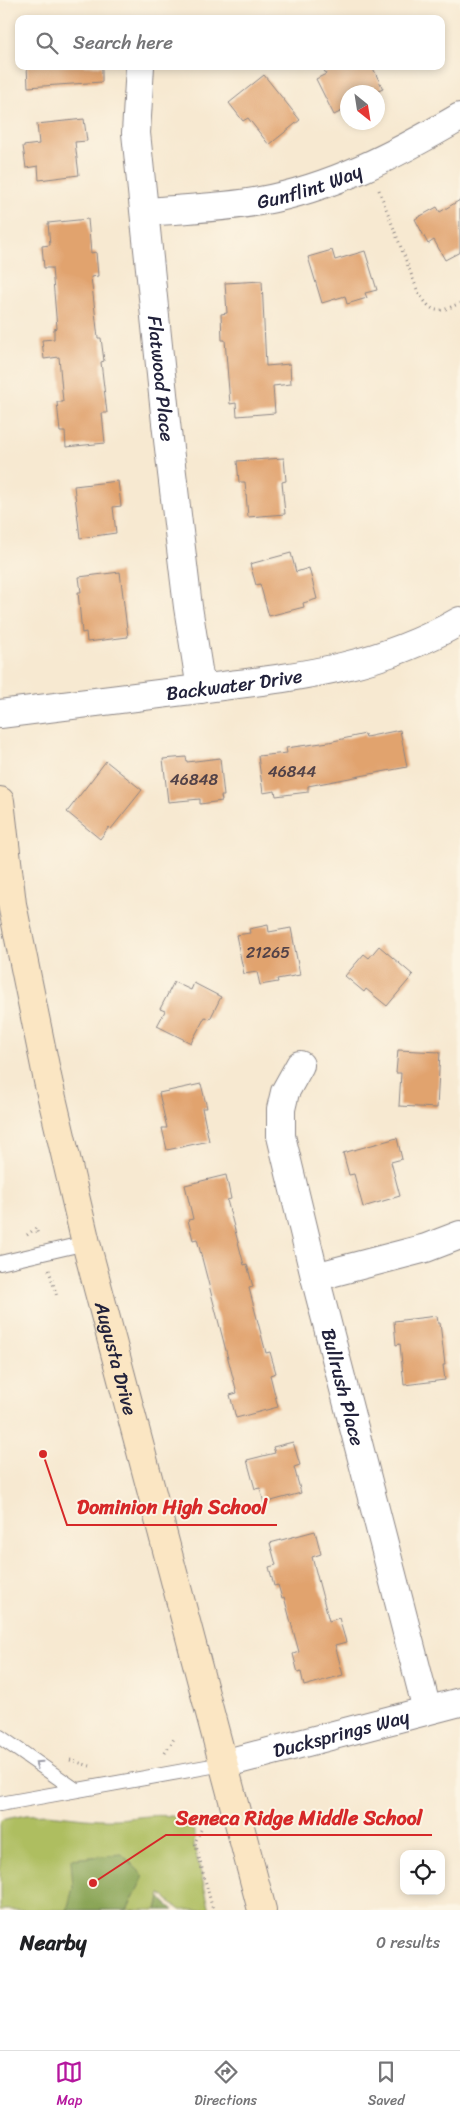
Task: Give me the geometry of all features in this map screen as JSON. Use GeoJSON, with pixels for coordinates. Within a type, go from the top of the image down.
{"type":"FeatureCollection","features":[{"type":"Feature","properties":{"kind":"street","name":"Flatwood Place"},"geometry":{"type":"LineString","coordinates":[[140,70],[136,133],[146,212],[166,422],[188,607],[200,688]]}},
{"type":"Feature","properties":{"kind":"street","name":"Gunflint Way"},"geometry":{"type":"LineString","coordinates":[[146,212],[227,206],[262,201],[293,193],[369,167],[410,147],[460,117]]}},
{"type":"Feature","properties":{"kind":"street","name":"Backwater Drive"},"geometry":{"type":"LineString","coordinates":[[0,714],[298,676],[352,665],[411,646],[460,620]]}},
{"type":"Feature","properties":{"kind":"street","name":"Augusta Drive"},"geometry":{"type":"LineString","coordinates":[[0,801],[12,904],[48,1081],[86,1243],[262,1910]]}},
{"type":"Feature","properties":{"kind":"street","name":"Bullrush Place"},"geometry":{"type":"LineString","coordinates":[[300,1065],[285,1092],[281,1109],[282,1136],[316,1277],[427,1710]]}},
{"type":"Feature","properties":{"kind":"street"},"geometry":{"type":"LineString","coordinates":[[316,1277],[426,1248],[460,1234]]}},
{"type":"Feature","properties":{"kind":"street","name":"Ducksprings Way"},"geometry":{"type":"LineString","coordinates":[[223,1764],[460,1702]]}},
{"type":"Feature","properties":{"kind":"lane"},"geometry":{"type":"LineString","coordinates":[[0,1263],[86,1243]]}},
{"type":"Feature","properties":{"kind":"lane"},"geometry":{"type":"LineString","coordinates":[[0,1737],[76,1790]]}},
{"type":"Feature","properties":{"kind":"lane"},"geometry":{"type":"LineString","coordinates":[[0,1804],[223,1764]]}},
{"type":"Feature","properties":{"kind":"path"},"geometry":{"type":"LineString","coordinates":[[369,167],[418,292],[428,307],[434,311],[443,311],[460,303]]}},
{"type":"Feature","properties":{"kind":"path"},"geometry":{"type":"LineString","coordinates":[[160,1757],[166,1753],[175,1737]]}},
{"type":"Feature","properties":{"kind":"path"},"geometry":{"type":"LineString","coordinates":[[64,1758],[89,1766],[98,1766]]}},
{"type":"Feature","properties":{"kind":"path"},"geometry":{"type":"LineString","coordinates":[[201,1830],[195,1842],[213,1910]]}},
{"type":"Feature","properties":{"kind":"green space"},"geometry":{"type":"Polygon","coordinates":[[[47,1814],[99,1819],[157,1815],[181,1818],[181,1823],[195,1831],[194,1846],[210,1910],[180,1910],[161,1894],[157,1910],[0,1910],[0,1820],[26,1815],[47,1814]]]}},
{"type":"Feature","properties":{"kind":"green space"},"geometry":{"type":"Polygon","coordinates":[[[122,1854],[144,1876],[127,1910],[67,1910],[73,1888],[71,1859],[122,1854]]]}},
{"type":"Feature","properties":{"kind":"green space"},"geometry":{"type":"Polygon","coordinates":[[[160,1898],[174,1910],[157,1910],[160,1898]]]}},
{"type":"Feature","properties":{"kind":"building"},"geometry":{"type":"Polygon","coordinates":[[[27,70],[102,70],[102,82],[28,87],[27,70]]]}},
{"type":"Feature","properties":{"kind":"building"},"geometry":{"type":"Polygon","coordinates":[[[324,70],[374,70],[381,85],[340,85],[340,112],[334,115],[316,79],[326,74],[324,70]]]}},
{"type":"Feature","properties":{"kind":"building"},"geometry":{"type":"Polygon","coordinates":[[[264,75],[300,120],[269,145],[248,118],[243,121],[229,103],[264,75]]]}},
{"type":"Feature","properties":{"kind":"building"},"geometry":{"type":"Polygon","coordinates":[[[84,119],[87,141],[75,142],[79,175],[39,180],[38,166],[26,168],[23,146],[39,144],[37,124],[84,119]]]}},
{"type":"Feature","properties":{"kind":"building"},"geometry":{"type":"Polygon","coordinates":[[[460,200],[460,252],[445,260],[434,240],[428,244],[415,219],[437,207],[440,212],[460,200]]]}},
{"type":"Feature","properties":{"kind":"building"},"geometry":{"type":"Polygon","coordinates":[[[88,219],[91,253],[96,252],[98,276],[91,277],[98,338],[101,338],[104,361],[101,362],[107,413],[102,413],[105,443],[66,447],[65,432],[60,432],[57,402],[63,402],[59,357],[44,359],[42,340],[54,339],[54,329],[57,328],[52,268],[44,268],[42,246],[50,245],[48,223],[88,219]]]}},
{"type":"Feature","properties":{"kind":"building"},"geometry":{"type":"Polygon","coordinates":[[[332,250],[335,260],[365,251],[377,290],[365,293],[367,298],[347,304],[345,296],[322,303],[308,257],[332,250]]]}},
{"type":"Feature","properties":{"kind":"building"},"geometry":{"type":"Polygon","coordinates":[[[262,281],[266,366],[290,364],[291,384],[273,386],[275,413],[237,416],[236,403],[230,404],[225,340],[222,340],[221,314],[227,313],[225,283],[262,281]]]}},
{"type":"Feature","properties":{"kind":"building"},"geometry":{"type":"Polygon","coordinates":[[[284,458],[286,481],[282,482],[285,514],[248,517],[245,482],[239,482],[237,461],[284,458]]]}},
{"type":"Feature","properties":{"kind":"building"},"geometry":{"type":"Polygon","coordinates":[[[118,481],[121,506],[113,507],[116,533],[80,538],[74,486],[118,481]]]}},
{"type":"Feature","properties":{"kind":"building"},"geometry":{"type":"Polygon","coordinates":[[[291,553],[296,572],[309,568],[317,599],[303,603],[304,607],[269,616],[260,584],[256,585],[250,564],[291,553]]]}},
{"type":"Feature","properties":{"kind":"building"},"geometry":{"type":"Polygon","coordinates":[[[120,572],[128,637],[87,642],[86,632],[82,633],[78,592],[81,592],[79,577],[120,572]]]}},
{"type":"Feature","properties":{"kind":"building"},"geometry":{"type":"Polygon","coordinates":[[[400,730],[407,767],[308,786],[308,792],[276,796],[275,791],[263,793],[258,756],[287,753],[286,748],[329,742],[365,734],[366,737],[400,730]]]}},
{"type":"Feature","properties":{"kind":"building"},"geometry":{"type":"Polygon","coordinates":[[[186,757],[187,762],[220,758],[224,796],[221,796],[222,801],[200,804],[200,799],[168,802],[163,759],[186,757]]]}},
{"type":"Feature","properties":{"kind":"building"},"geometry":{"type":"Polygon","coordinates":[[[106,761],[142,790],[111,829],[109,827],[100,839],[67,812],[106,761]]]}},
{"type":"Feature","properties":{"kind":"building"},"geometry":{"type":"Polygon","coordinates":[[[268,925],[269,932],[291,928],[300,975],[277,979],[278,982],[260,985],[257,972],[244,974],[236,935],[250,933],[249,929],[268,925]]]}},
{"type":"Feature","properties":{"kind":"building"},"geometry":{"type":"Polygon","coordinates":[[[379,946],[413,975],[387,1006],[366,989],[364,992],[345,976],[364,954],[369,958],[379,946]]]}},
{"type":"Feature","properties":{"kind":"building"},"geometry":{"type":"Polygon","coordinates":[[[174,982],[191,990],[194,983],[221,997],[210,1019],[205,1017],[191,1043],[157,1026],[165,1011],[160,1009],[174,982]]]}},
{"type":"Feature","properties":{"kind":"building"},"geometry":{"type":"Polygon","coordinates":[[[398,1050],[440,1052],[437,1108],[399,1106],[401,1073],[396,1073],[398,1050]]]}},
{"type":"Feature","properties":{"kind":"building"},"geometry":{"type":"Polygon","coordinates":[[[201,1084],[207,1108],[202,1108],[209,1141],[167,1150],[162,1128],[167,1128],[159,1093],[201,1084]]]}},
{"type":"Feature","properties":{"kind":"building"},"geometry":{"type":"Polygon","coordinates":[[[397,1138],[402,1159],[391,1162],[400,1196],[363,1207],[354,1174],[349,1175],[343,1153],[397,1138]]]}},
{"type":"Feature","properties":{"kind":"building"},"geometry":{"type":"Polygon","coordinates":[[[226,1175],[231,1199],[227,1200],[244,1265],[247,1264],[253,1287],[249,1288],[266,1353],[270,1352],[276,1373],[270,1375],[278,1407],[236,1418],[230,1395],[237,1393],[197,1239],[193,1240],[188,1220],[193,1219],[185,1185],[226,1175]]]}},
{"type":"Feature","properties":{"kind":"building"},"geometry":{"type":"Polygon","coordinates":[[[437,1316],[438,1323],[440,1323],[445,1380],[404,1385],[400,1344],[396,1345],[394,1321],[437,1316]]]}},
{"type":"Feature","properties":{"kind":"building"},"geometry":{"type":"Polygon","coordinates":[[[293,1442],[300,1465],[294,1467],[301,1493],[264,1503],[260,1488],[255,1489],[247,1460],[275,1453],[273,1447],[293,1442]]]}},
{"type":"Feature","properties":{"kind":"building"},"geometry":{"type":"Polygon","coordinates":[[[315,1531],[321,1554],[312,1557],[329,1621],[339,1618],[346,1642],[335,1645],[343,1675],[304,1686],[301,1672],[298,1673],[293,1654],[299,1652],[284,1597],[282,1598],[278,1585],[274,1586],[269,1567],[276,1565],[270,1543],[315,1531]]]}},
{"type":"Feature","properties":{"kind":"place","name":"Dominion High School"},"geometry":{"type":"Point","coordinates":[43,1454]}},
{"type":"Feature","properties":{"kind":"place","name":"Seneca Ridge Middle School"},"geometry":{"type":"Point","coordinates":[93,1883]}}]}
